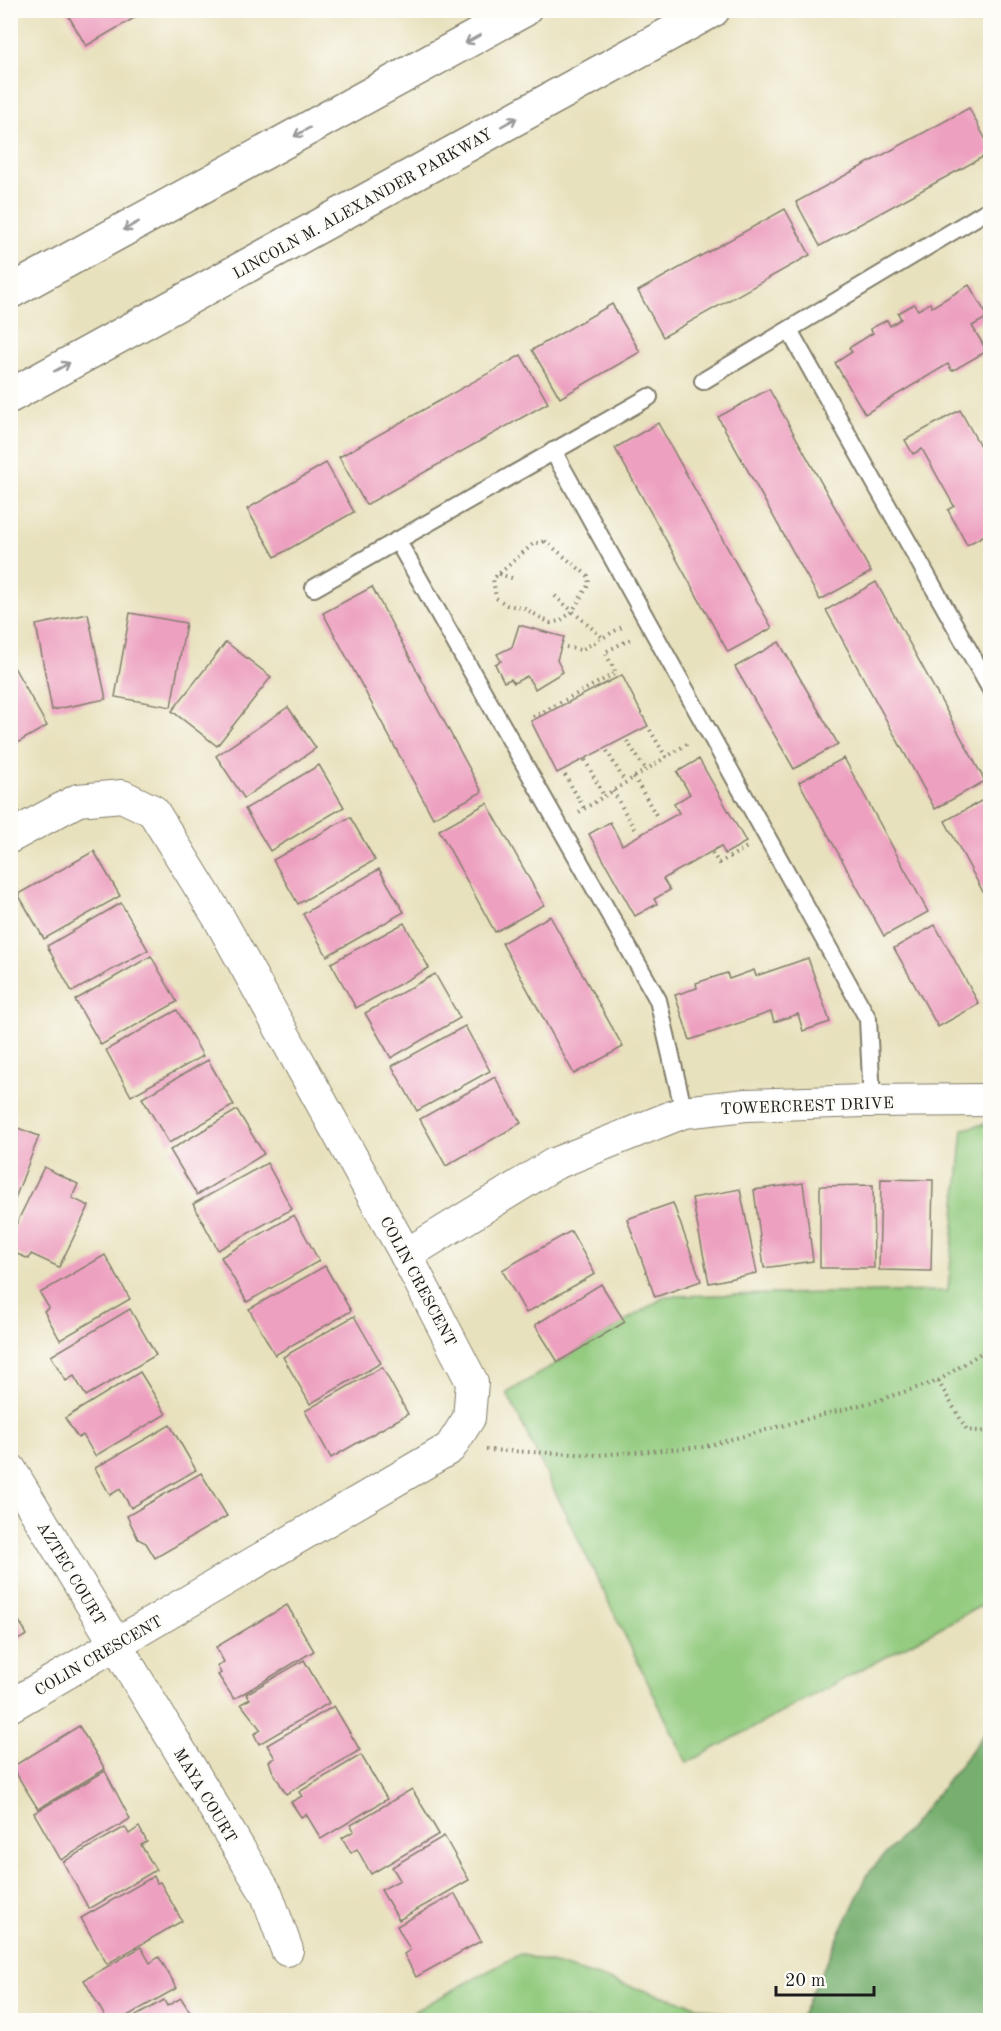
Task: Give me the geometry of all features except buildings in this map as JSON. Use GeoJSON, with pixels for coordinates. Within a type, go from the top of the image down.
{"type":"FeatureCollection","features":[{"type":"Feature","properties":{"kind":"highway"},"geometry":{"type":"LineString","coordinates":[[10,292],[524,10]]}},
{"type":"Feature","properties":{"kind":"highway","name":"LINCOLN M. ALEXANDER PARKWAY"},"geometry":{"type":"LineString","coordinates":[[10,396],[713,10]]}},
{"type":"Feature","properties":{"kind":"street","name":"COLIN CRESCENT"},"geometry":{"type":"LineString","coordinates":[[10,837],[78,800],[122,796],[153,811],[219,918],[406,1255],[472,1382],[469,1418],[450,1448],[10,1706]]}},
{"type":"Feature","properties":{"kind":"street","name":"TOWERCREST DRIVE"},"geometry":{"type":"LineString","coordinates":[[406,1255],[554,1164],[684,1112],[746,1105],[990,1100]]}},
{"type":"Feature","properties":{"kind":"street","name":"AZTEC COURT"},"geometry":{"type":"LineString","coordinates":[[10,1469],[115,1645]]}},
{"type":"Feature","properties":{"kind":"street","name":"MAYA COURT"},"geometry":{"type":"LineString","coordinates":[[115,1645],[267,1895],[287,1950]]}},
{"type":"Feature","properties":{"kind":"lane"},"geometry":{"type":"LineString","coordinates":[[703,381],[990,209]]}},
{"type":"Feature","properties":{"kind":"lane"},"geometry":{"type":"LineString","coordinates":[[789,330],[990,688]]}},
{"type":"Feature","properties":{"kind":"lane"},"geometry":{"type":"LineString","coordinates":[[314,588],[649,397]]}},
{"type":"Feature","properties":{"kind":"lane"},"geometry":{"type":"LineString","coordinates":[[553,451],[868,1019],[872,1101]]}},
{"type":"Feature","properties":{"kind":"lane"},"geometry":{"type":"LineString","coordinates":[[397,540],[658,1000],[684,1112]]}},
{"type":"Feature","properties":{"kind":"path"},"geometry":{"type":"LineString","coordinates":[[545,541],[588,576],[589,584],[572,612],[560,621],[550,623],[524,608],[507,605],[496,598],[493,579],[533,544],[545,541]]}},
{"type":"Feature","properties":{"kind":"path"},"geometry":{"type":"LineString","coordinates":[[499,574],[515,579]]}},
{"type":"Feature","properties":{"kind":"path"},"geometry":{"type":"LineString","coordinates":[[555,596],[603,638]]}},
{"type":"Feature","properties":{"kind":"path"},"geometry":{"type":"LineString","coordinates":[[566,647],[581,650],[603,638],[648,621]]}},
{"type":"Feature","properties":{"kind":"path"},"geometry":{"type":"LineString","coordinates":[[533,717],[616,673],[605,652],[648,621]]}},
{"type":"Feature","properties":{"kind":"path"},"geometry":{"type":"LineString","coordinates":[[650,730],[666,757]]}},
{"type":"Feature","properties":{"kind":"path"},"geometry":{"type":"LineString","coordinates":[[558,825],[708,730]]}},
{"type":"Feature","properties":{"kind":"path"},"geometry":{"type":"LineString","coordinates":[[627,741],[646,770]]}},
{"type":"Feature","properties":{"kind":"path"},"geometry":{"type":"LineString","coordinates":[[607,751],[625,782]]}},
{"type":"Feature","properties":{"kind":"path"},"geometry":{"type":"LineString","coordinates":[[585,760],[604,796]]}},
{"type":"Feature","properties":{"kind":"path"},"geometry":{"type":"LineString","coordinates":[[565,775],[584,808]]}},
{"type":"Feature","properties":{"kind":"path"},"geometry":{"type":"LineString","coordinates":[[634,777],[656,815]]}},
{"type":"Feature","properties":{"kind":"path"},"geometry":{"type":"LineString","coordinates":[[613,790],[636,832]]}},
{"type":"Feature","properties":{"kind":"path"},"geometry":{"type":"LineString","coordinates":[[712,853],[719,863],[767,836]]}},
{"type":"Feature","properties":{"kind":"path"},"geometry":{"type":"LineString","coordinates":[[450,1448],[597,1455],[702,1447],[879,1400],[938,1381],[990,1347]]}},
{"type":"Feature","properties":{"kind":"path"},"geometry":{"type":"LineString","coordinates":[[938,1381],[968,1430],[990,1432]]}},
{"type":"Feature","properties":{"kind":"green space"},"geometry":{"type":"Polygon","coordinates":[[[990,1123],[990,1601],[687,1763],[507,1393],[666,1296],[948,1291],[963,1129],[990,1123]]]}},
{"type":"Feature","properties":{"kind":"green space"},"geometry":{"type":"Polygon","coordinates":[[[990,1727],[990,2020],[799,2020],[869,1872],[912,1825],[990,1727]]]}},
{"type":"Feature","properties":{"kind":"green space"},"geometry":{"type":"Polygon","coordinates":[[[520,1954],[745,2020],[398,2020],[520,1954]]]}}]}
